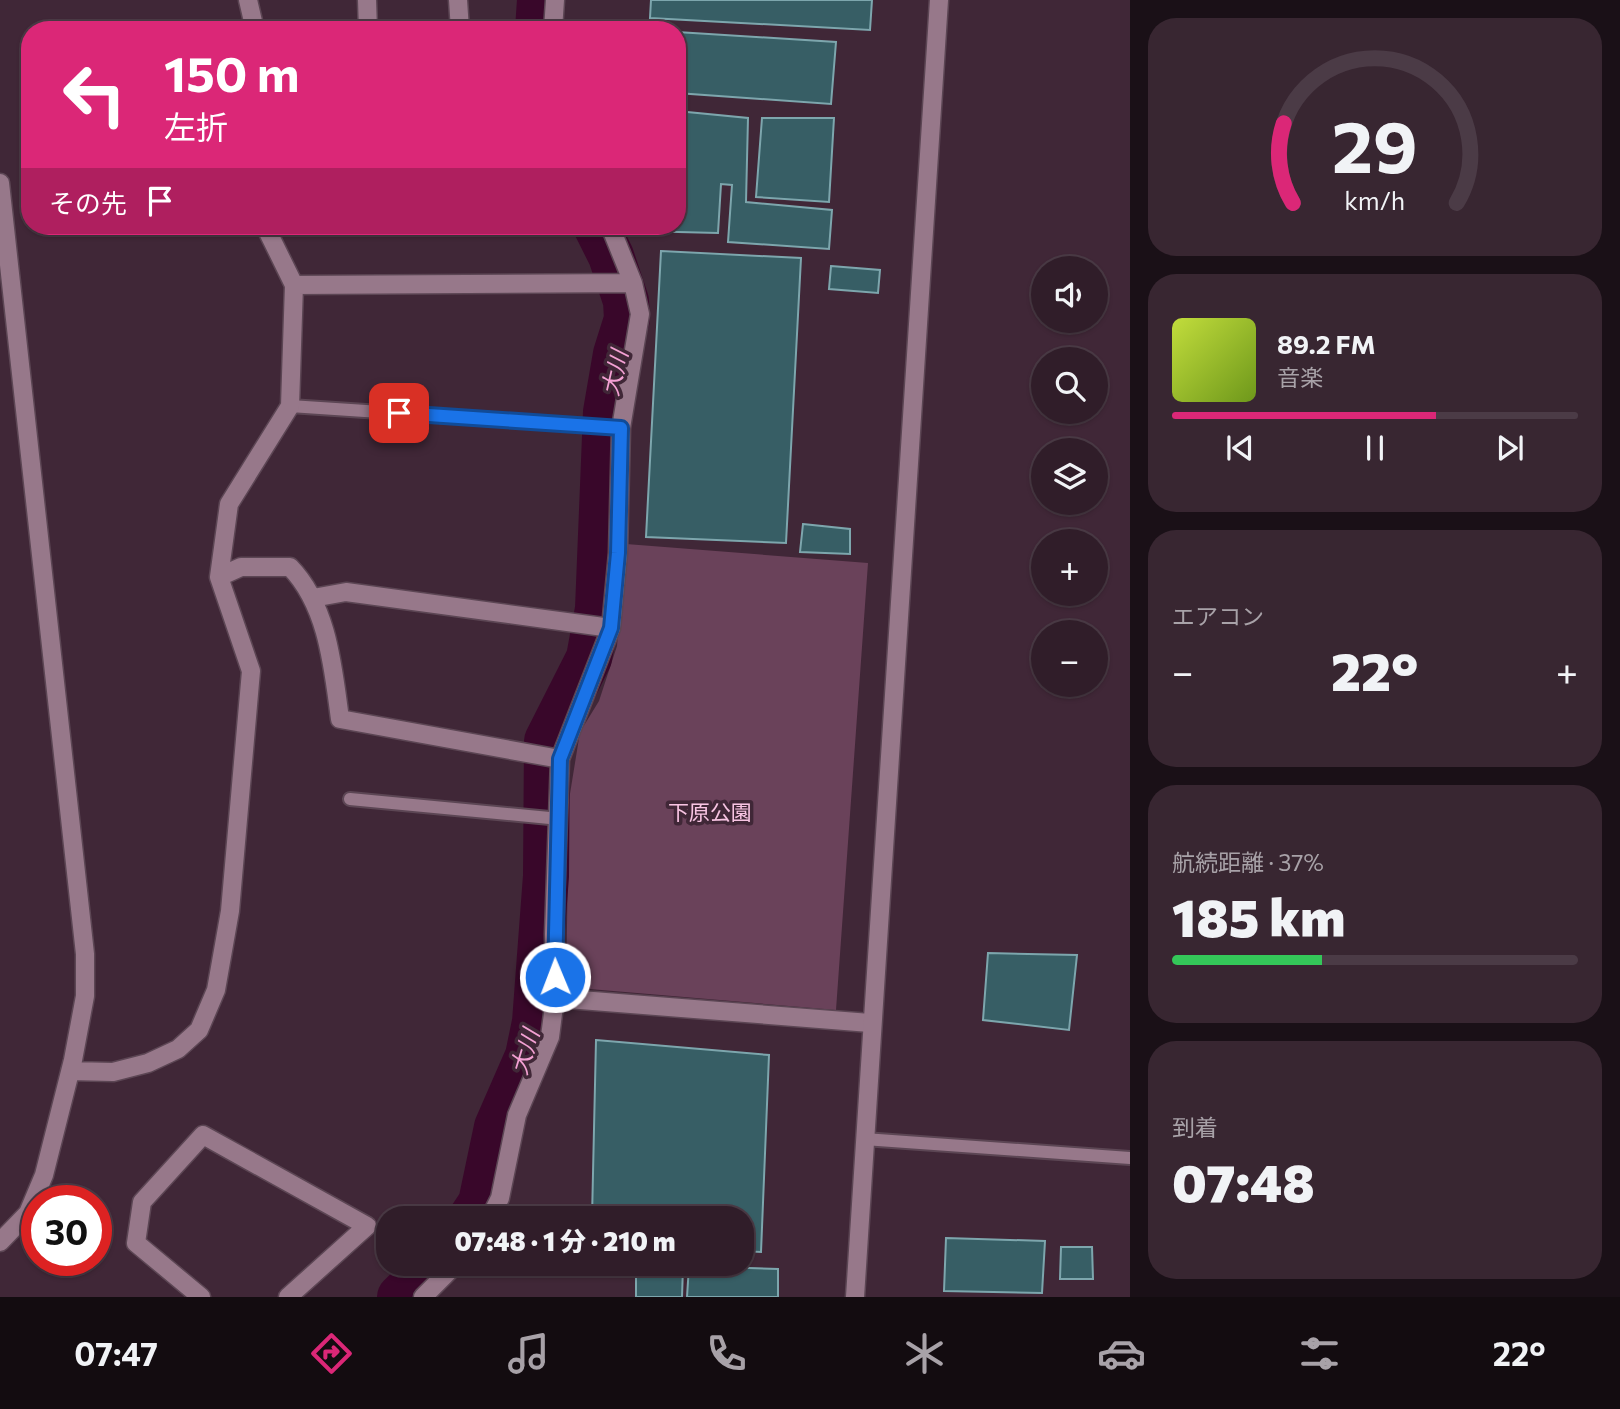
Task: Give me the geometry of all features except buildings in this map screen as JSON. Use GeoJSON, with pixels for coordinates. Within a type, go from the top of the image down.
{"type":"FeatureCollection","features":[{"type":"Feature","properties":{"kind":"street"},"geometry":{"type":"LineString","coordinates":[[248,0],[253,21]]}},
{"type":"Feature","properties":{"kind":"street"},"geometry":{"type":"LineString","coordinates":[[367,0],[368,21]]}},
{"type":"Feature","properties":{"kind":"street"},"geometry":{"type":"LineString","coordinates":[[458,0],[459,21]]}},
{"type":"Feature","properties":{"kind":"street"},"geometry":{"type":"LineString","coordinates":[[554,21],[555,0]]}},
{"type":"Feature","properties":{"kind":"street"},"geometry":{"type":"LineString","coordinates":[[855,1297],[870,1023],[939,0]]}},
{"type":"Feature","properties":{"kind":"street"},"geometry":{"type":"LineString","coordinates":[[0,183],[85,954],[85,996],[70,1071],[44,1175],[28,1213],[0,1242]]}},
{"type":"Feature","properties":{"kind":"street"},"geometry":{"type":"LineString","coordinates":[[70,1071],[113,1072],[148,1063],[178,1049],[199,1030],[216,990],[230,911],[251,671],[219,577],[229,505],[290,406],[294,285],[269,235]]}},
{"type":"Feature","properties":{"kind":"street"},"geometry":{"type":"LineString","coordinates":[[496,1206],[517,1115],[550,1037],[555,998],[559,759],[610,628],[618,553],[620,428],[640,314],[632,283],[613,235]]}},
{"type":"Feature","properties":{"kind":"street"},"geometry":{"type":"LineString","coordinates":[[294,285],[632,283]]}},
{"type":"Feature","properties":{"kind":"street"},"geometry":{"type":"LineString","coordinates":[[219,577],[241,567],[290,567],[313,598],[331,656],[341,719],[559,759]]}},
{"type":"Feature","properties":{"kind":"street"},"geometry":{"type":"LineString","coordinates":[[313,598],[346,592],[610,628]]}},
{"type":"Feature","properties":{"kind":"street"},"geometry":{"type":"LineString","coordinates":[[555,998],[870,1023]]}},
{"type":"Feature","properties":{"kind":"street"},"geometry":{"type":"LineString","coordinates":[[201,1297],[136,1242],[142,1202],[203,1135],[367,1226],[288,1297]]}},
{"type":"Feature","properties":{"kind":"street"},"geometry":{"type":"LineString","coordinates":[[423,1297],[444,1276]]}},
{"type":"Feature","properties":{"kind":"lane"},"geometry":{"type":"LineString","coordinates":[[290,406],[620,428]]}},
{"type":"Feature","properties":{"kind":"lane"},"geometry":{"type":"LineString","coordinates":[[349,799],[560,819]]}},
{"type":"Feature","properties":{"kind":"lane"},"geometry":{"type":"LineString","coordinates":[[864,1139],[1130,1158]]}},
{"type":"Feature","properties":{"kind":"green space","name":"下原公園"},"geometry":{"type":"Polygon","coordinates":[[[626,544],[868,563],[836,1010],[566,987],[569,800],[580,732],[599,701],[617,646],[626,544]]]}},
{"type":"Feature","properties":{"kind":"waterway","name":"大川"},"geometry":{"type":"LineString","coordinates":[[539,21],[540,0]]}},
{"type":"Feature","properties":{"kind":"waterway","name":"大川"},"geometry":{"type":"LineString","coordinates":[[479,1206],[497,1127],[528,1056],[535,1022],[546,876],[547,741],[589,658],[598,609],[606,412],[616,354],[627,319],[626,301],[611,256],[600,235]]}},
{"type":"Feature","properties":{"kind":"waterway","name":"大川"},"geometry":{"type":"LineString","coordinates":[[400,1297],[422,1276]]}},
{"type":"Feature","properties":{"kind":"route"},"geometry":{"type":"LineString","coordinates":[[399,413],[621,428],[618,553],[611,628],[560,759],[555,977]]}}]}
